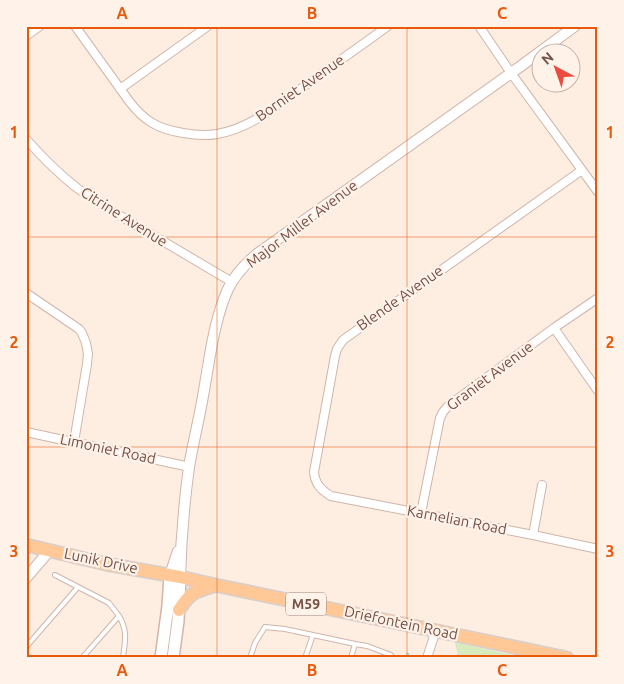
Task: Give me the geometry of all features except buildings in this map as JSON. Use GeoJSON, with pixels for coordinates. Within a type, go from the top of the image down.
{"type":"FeatureCollection","features":[{"type":"Feature","properties":{"kind":"main road","name":"Lunik Drive"},"geometry":{"type":"LineString","coordinates":[[26,545],[106,564],[175,576]]}},
{"type":"Feature","properties":{"kind":"main road","name":"Driefontein Road"},"geometry":{"type":"LineString","coordinates":[[175,576],[215,586],[567,658]]}},
{"type":"Feature","properties":{"kind":"main road"},"geometry":{"type":"LineString","coordinates":[[173,658],[179,610],[175,576]]}},
{"type":"Feature","properties":{"kind":"main road"},"geometry":{"type":"LineString","coordinates":[[161,658],[168,606],[175,576]]}},
{"type":"Feature","properties":{"kind":"main road"},"geometry":{"type":"LineString","coordinates":[[179,610],[192,593],[215,586]]}},
{"type":"Feature","properties":{"kind":"street"},"geometry":{"type":"LineString","coordinates":[[26,36],[40,26]]}},
{"type":"Feature","properties":{"kind":"street","name":"Borniet Avenue"},"geometry":{"type":"LineString","coordinates":[[75,26],[136,111],[145,119],[164,129],[201,135],[217,134],[240,127],[266,113],[388,26]]}},
{"type":"Feature","properties":{"kind":"street"},"geometry":{"type":"LineString","coordinates":[[120,89],[208,26]]}},
{"type":"Feature","properties":{"kind":"street"},"geometry":{"type":"LineString","coordinates":[[479,26],[598,192]]}},
{"type":"Feature","properties":{"kind":"street","name":"Major Miller Avenue"},"geometry":{"type":"LineString","coordinates":[[175,576],[190,467],[210,356],[224,299],[232,282],[246,263],[257,254],[577,26]]}},
{"type":"Feature","properties":{"kind":"street","name":"Citrine Avenue"},"geometry":{"type":"LineString","coordinates":[[26,140],[55,169],[87,195],[232,282]]}},
{"type":"Feature","properties":{"kind":"street","name":"Blende Avenue"},"geometry":{"type":"LineString","coordinates":[[318,486],[314,472],[334,356],[343,340],[582,170]]}},
{"type":"Feature","properties":{"kind":"street"},"geometry":{"type":"LineString","coordinates":[[26,293],[79,329],[85,338],[88,354],[87,364],[74,442]]}},
{"type":"Feature","properties":{"kind":"street","name":"Graniet Avenue"},"geometry":{"type":"LineString","coordinates":[[421,513],[437,429],[443,412],[448,406],[554,328],[598,298]]}},
{"type":"Feature","properties":{"kind":"street"},"geometry":{"type":"LineString","coordinates":[[554,328],[598,391]]}},
{"type":"Feature","properties":{"kind":"street","name":"Limoniet Road"},"geometry":{"type":"LineString","coordinates":[[26,432],[190,467]]}},
{"type":"Feature","properties":{"kind":"street"},"geometry":{"type":"LineString","coordinates":[[534,536],[542,485]]}},
{"type":"Feature","properties":{"kind":"street","name":"Karnelian Road"},"geometry":{"type":"LineString","coordinates":[[318,486],[331,496],[598,549]]}},
{"type":"Feature","properties":{"kind":"street"},"geometry":{"type":"LineString","coordinates":[[26,578],[50,550]]}},
{"type":"Feature","properties":{"kind":"street"},"geometry":{"type":"LineString","coordinates":[[428,658],[436,630]]}},
{"type":"Feature","properties":{"kind":"lane"},"geometry":{"type":"LineString","coordinates":[[55,575],[109,603],[124,625],[124,658]]}},
{"type":"Feature","properties":{"kind":"lane"},"geometry":{"type":"LineString","coordinates":[[26,648],[78,587]]}},
{"type":"Feature","properties":{"kind":"lane"},"geometry":{"type":"LineString","coordinates":[[82,658],[119,616]]}},
{"type":"Feature","properties":{"kind":"lane"},"geometry":{"type":"LineString","coordinates":[[250,658],[255,643],[265,627],[285,629],[368,646],[391,655],[392,658]]}},
{"type":"Feature","properties":{"kind":"lane"},"geometry":{"type":"LineString","coordinates":[[305,658],[313,635]]}},
{"type":"Feature","properties":{"kind":"lane"},"geometry":{"type":"LineString","coordinates":[[351,658],[355,644]]}},
{"type":"Feature","properties":{"kind":"green space"},"geometry":{"type":"Polygon","coordinates":[[[455,642],[525,658],[458,658],[455,642]]]}},
{"type":"Feature","properties":{"kind":"waterway"},"geometry":{"type":"LineString","coordinates":[[407,658],[408,654]]}}]}
